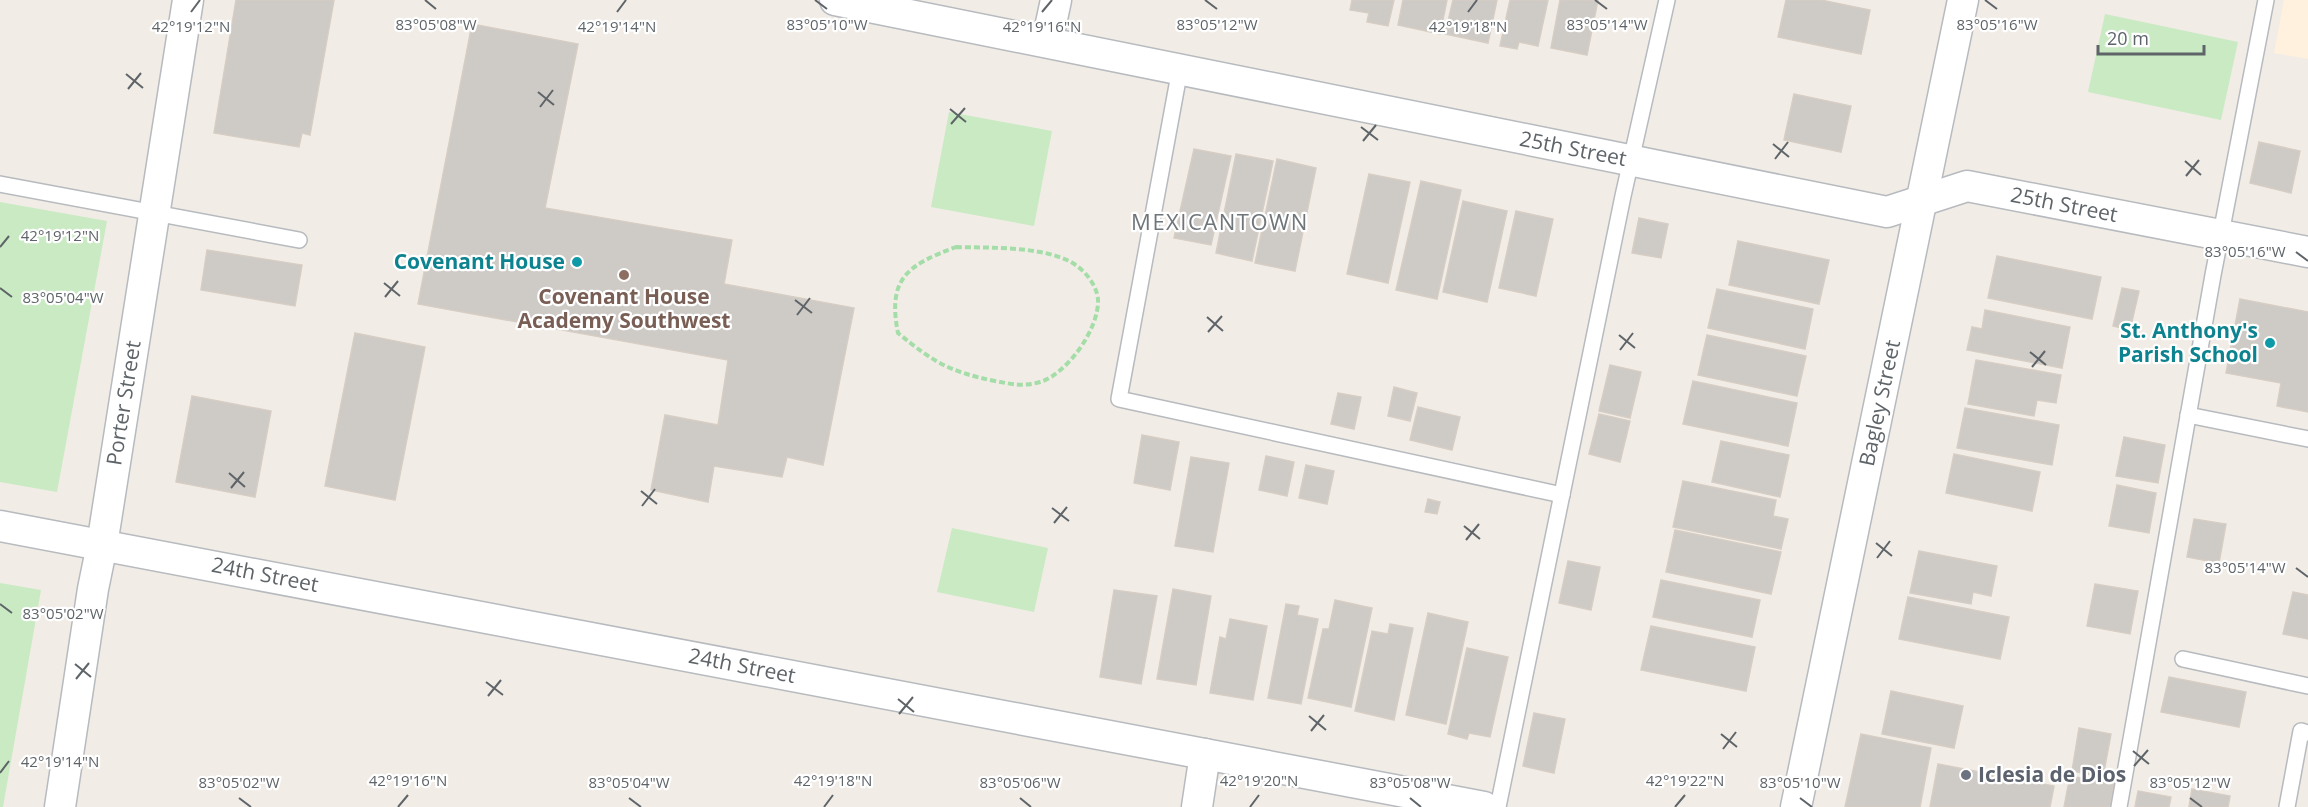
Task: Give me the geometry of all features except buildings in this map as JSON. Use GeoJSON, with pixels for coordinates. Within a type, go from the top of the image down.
{"type":"FeatureCollection","features":[{"type":"Feature","properties":{"kind":"street","name":"Porter Street"},"geometry":{"type":"LineString","coordinates":[[60,807],[188,0]]}},
{"type":"Feature","properties":{"kind":"street","name":"25th Street"},"geometry":{"type":"LineString","coordinates":[[836,0],[1887,212],[1967,186],[2308,252]]}},
{"type":"Feature","properties":{"kind":"street"},"geometry":{"type":"LineString","coordinates":[[1047,42],[1056,0]]}},
{"type":"Feature","properties":{"kind":"street","name":"Bagley Street"},"geometry":{"type":"LineString","coordinates":[[1796,807],[1963,0]]}},
{"type":"Feature","properties":{"kind":"street","name":"24th Street"},"geometry":{"type":"LineString","coordinates":[[0,526],[1484,807]]}},
{"type":"Feature","properties":{"kind":"street"},"geometry":{"type":"LineString","coordinates":[[1197,807],[1205,754]]}},
{"type":"Feature","properties":{"kind":"lane"},"geometry":{"type":"LineString","coordinates":[[1498,807],[1631,160],[1667,0]]}},
{"type":"Feature","properties":{"kind":"lane"},"geometry":{"type":"LineString","coordinates":[[2119,807],[2220,236],[2266,0]]}},
{"type":"Feature","properties":{"kind":"lane"},"geometry":{"type":"LineString","coordinates":[[1180,69],[1119,399],[1562,495]]}},
{"type":"Feature","properties":{"kind":"lane"},"geometry":{"type":"LineString","coordinates":[[0,184],[299,240]]}},
{"type":"Feature","properties":{"kind":"lane"},"geometry":{"type":"LineString","coordinates":[[2188,415],[2308,439]]}},
{"type":"Feature","properties":{"kind":"lane"},"geometry":{"type":"LineString","coordinates":[[2183,659],[2308,686]]}},
{"type":"Feature","properties":{"kind":"lane"},"geometry":{"type":"LineString","coordinates":[[2287,807],[2301,731],[2308,733]]}},
{"type":"Feature","properties":{"kind":"path"},"geometry":{"type":"LineString","coordinates":[[956,247],[995,248],[1041,253],[1069,261],[1082,270],[1094,285],[1098,300],[1095,320],[1075,354],[1057,374],[1041,382],[1018,386],[951,370],[932,359],[898,333],[894,301],[900,283],[911,269],[933,256],[956,247]]}},
{"type":"Feature","properties":{"kind":"shaded area"},"geometry":{"type":"Polygon","coordinates":[[[2284,0],[2308,0],[2308,59],[2274,53],[2284,0]]]}},
{"type":"Feature","properties":{"kind":"green space"},"geometry":{"type":"Polygon","coordinates":[[[2105,14],[2238,42],[2221,120],[2088,92],[2105,14]]]}},
{"type":"Feature","properties":{"kind":"green space"},"geometry":{"type":"Polygon","coordinates":[[[949,112],[1052,131],[1034,226],[931,207],[949,112]]]}},
{"type":"Feature","properties":{"kind":"green space"},"geometry":{"type":"Polygon","coordinates":[[[0,202],[107,221],[57,492],[0,482],[0,202]]]}},
{"type":"Feature","properties":{"kind":"green space"},"geometry":{"type":"Polygon","coordinates":[[[952,528],[1048,548],[1034,612],[937,592],[952,528]]]}},
{"type":"Feature","properties":{"kind":"green space"},"geometry":{"type":"Polygon","coordinates":[[[0,583],[41,590],[3,807],[0,807],[0,583]]]}},
{"type":"Feature","properties":{"kind":"place","name":"Covenant House"},"geometry":{"type":"Point","coordinates":[577,262]}},
{"type":"Feature","properties":{"kind":"place","name":"Covenant House Academy Southwest"},"geometry":{"type":"Point","coordinates":[624,275]}},
{"type":"Feature","properties":{"kind":"place","name":"St. Anthony's Parish School"},"geometry":{"type":"Point","coordinates":[2270,343]}},
{"type":"Feature","properties":{"kind":"place","name":"Iclesia de Dios"},"geometry":{"type":"Point","coordinates":[1966,775]}},
{"type":"Feature","properties":{"kind":"district","name":"MEXICANTOWN"},"geometry":{"type":"Point","coordinates":[1220,222]}}]}
